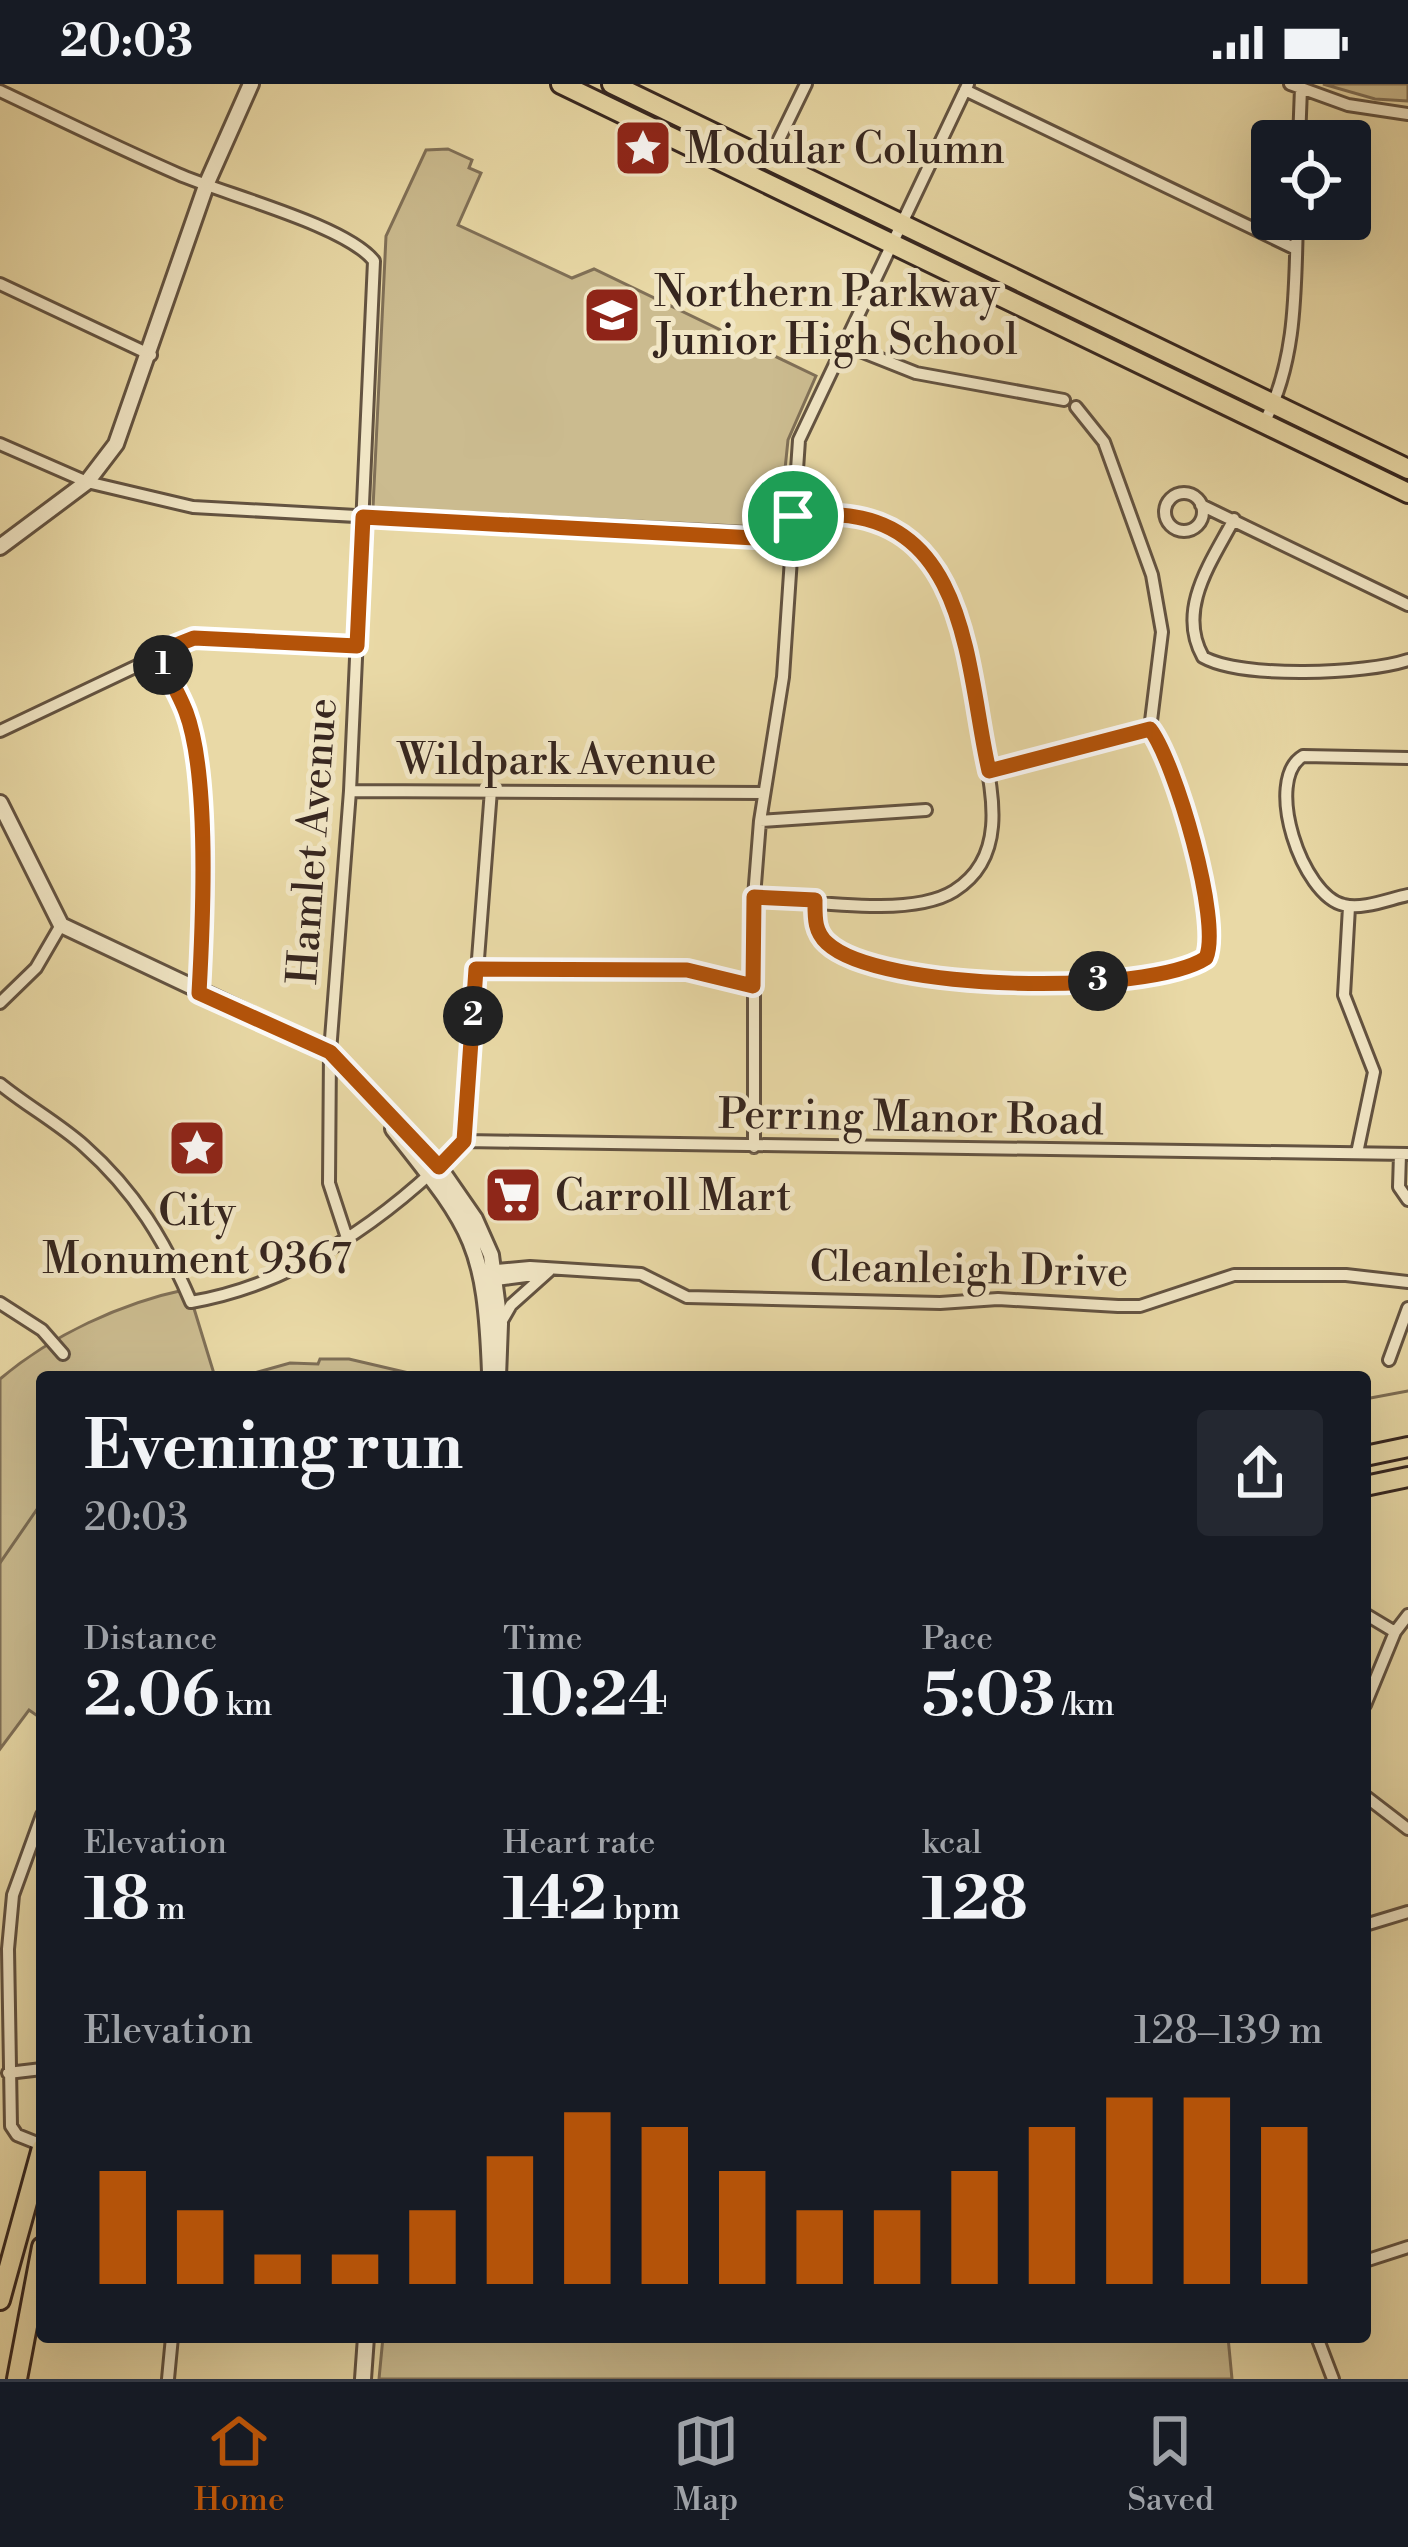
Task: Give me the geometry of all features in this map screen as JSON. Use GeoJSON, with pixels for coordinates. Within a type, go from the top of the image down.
{"type":"FeatureCollection","features":[{"type":"Feature","properties":{"kind":"main road"},"geometry":{"type":"LineString","coordinates":[[561,84],[1408,493]]}},
{"type":"Feature","properties":{"kind":"main road"},"geometry":{"type":"LineString","coordinates":[[611,84],[642,91],[769,160],[1408,469]]}},
{"type":"Feature","properties":{"kind":"main road"},"geometry":{"type":"LineString","coordinates":[[1371,1455],[1408,1447]]}},
{"type":"Feature","properties":{"kind":"main road"},"geometry":{"type":"LineString","coordinates":[[1371,1485],[1408,1477]]}},
{"type":"Feature","properties":{"kind":"main road"},"geometry":{"type":"LineString","coordinates":[[0,2300],[36,2168]]}},
{"type":"Feature","properties":{"kind":"main road"},"geometry":{"type":"LineString","coordinates":[[17,2379],[36,2279]]}},
{"type":"Feature","properties":{"kind":"street"},"geometry":{"type":"LineString","coordinates":[[0,547],[86,482],[122,432],[207,183],[251,84]]}},
{"type":"Feature","properties":{"kind":"street"},"geometry":{"type":"LineString","coordinates":[[769,160],[806,84]]}},
{"type":"Feature","properties":{"kind":"street"},"geometry":{"type":"LineString","coordinates":[[1298,120],[1296,86],[1348,105],[1408,114]]}},
{"type":"Feature","properties":{"kind":"street"},"geometry":{"type":"LineString","coordinates":[[754,1148],[754,897],[760,821],[783,677],[799,440],[966,87],[1296,249]]}},
{"type":"Feature","properties":{"kind":"street"},"geometry":{"type":"LineString","coordinates":[[0,91],[207,183]]}},
{"type":"Feature","properties":{"kind":"street"},"geometry":{"type":"LineString","coordinates":[[629,118],[642,91]]}},
{"type":"Feature","properties":{"kind":"street","name":"Hamlet Avenue"},"geometry":{"type":"LineString","coordinates":[[207,183],[366,252],[374,261],[350,791],[330,1052],[329,1183],[347,1238]]}},
{"type":"Feature","properties":{"kind":"street"},"geometry":{"type":"LineString","coordinates":[[1264,423],[1275,403],[1291,338],[1296,240]]}},
{"type":"Feature","properties":{"kind":"street"},"geometry":{"type":"LineString","coordinates":[[0,284],[151,355]]}},
{"type":"Feature","properties":{"kind":"street"},"geometry":{"type":"LineString","coordinates":[[815,900],[817,929],[831,947],[928,979],[1129,980],[1196,965],[1206,958],[1212,930],[1174,774],[1150,729],[1162,653],[1152,575],[1104,442],[1070,404],[916,373],[843,344]]}},
{"type":"Feature","properties":{"kind":"street"},"geometry":{"type":"LineString","coordinates":[[0,444],[86,482],[193,507],[791,540]]}},
{"type":"Feature","properties":{"kind":"street"},"geometry":{"type":"LineString","coordinates":[[1201,505],[1408,605]]}},
{"type":"Feature","properties":{"kind":"street"},"geometry":{"type":"LineString","coordinates":[[754,897],[901,904],[952,893],[976,871],[991,838],[989,771],[965,634],[935,569],[902,535],[874,520],[793,516]]}},
{"type":"Feature","properties":{"kind":"street"},"geometry":{"type":"LineString","coordinates":[[1234,519],[1194,603],[1196,640],[1203,656],[1242,667],[1319,670],[1370,669],[1408,660]]}},
{"type":"Feature","properties":{"kind":"street"},"geometry":{"type":"LineString","coordinates":[[0,731],[194,638],[357,646]]}},
{"type":"Feature","properties":{"kind":"street"},"geometry":{"type":"LineString","coordinates":[[156,653],[184,708],[191,740],[205,910],[199,993]]}},
{"type":"Feature","properties":{"kind":"street"},"geometry":{"type":"LineString","coordinates":[[989,771],[1150,729]]}},
{"type":"Feature","properties":{"kind":"street"},"geometry":{"type":"LineString","coordinates":[[1408,758],[1312,755],[1296,760],[1286,773],[1284,798],[1310,878],[1333,902],[1349,907],[1408,896]]}},
{"type":"Feature","properties":{"kind":"street"},"geometry":{"type":"LineString","coordinates":[[0,1084],[83,1145],[135,1198],[169,1250],[191,1302],[276,1276],[347,1238],[434,1171],[464,1141],[491,790]]}},
{"type":"Feature","properties":{"kind":"street","name":"Wildpark Avenue"},"geometry":{"type":"LineString","coordinates":[[350,791],[764,793]]}},
{"type":"Feature","properties":{"kind":"street"},"geometry":{"type":"LineString","coordinates":[[0,803],[61,926],[330,1052],[377,1104],[434,1171],[471,1235],[489,1276],[500,1324],[495,1371]]}},
{"type":"Feature","properties":{"kind":"street"},"geometry":{"type":"LineString","coordinates":[[760,821],[926,810]]}},
{"type":"Feature","properties":{"kind":"street"},"geometry":{"type":"LineString","coordinates":[[1349,907],[1344,994],[1373,1072],[1357,1153]]}},
{"type":"Feature","properties":{"kind":"street"},"geometry":{"type":"LineString","coordinates":[[0,1003],[36,968],[61,926]]}},
{"type":"Feature","properties":{"kind":"street"},"geometry":{"type":"LineString","coordinates":[[476,969],[687,970],[753,986]]}},
{"type":"Feature","properties":{"kind":"street","name":"Perring Manor Road"},"geometry":{"type":"LineString","coordinates":[[464,1141],[1404,1154]]}},
{"type":"Feature","properties":{"kind":"street"},"geometry":{"type":"LineString","coordinates":[[1404,1154],[1399,1187],[1408,1200]]}},
{"type":"Feature","properties":{"kind":"street"},"geometry":{"type":"LineString","coordinates":[[500,1324],[511,1305],[549,1271]]}},
{"type":"Feature","properties":{"kind":"street","name":"Cleanleigh Drive"},"geometry":{"type":"LineString","coordinates":[[489,1276],[549,1271],[641,1274],[687,1297],[940,1303],[998,1299],[1118,1306],[1140,1306],[1234,1275],[1408,1282]]}},
{"type":"Feature","properties":{"kind":"street"},"geometry":{"type":"LineString","coordinates":[[489,1276],[494,1371]]}},
{"type":"Feature","properties":{"kind":"street","name":"Cleanleigh Drive"},"geometry":{"type":"LineString","coordinates":[[1388,1280],[1408,1292]]}},
{"type":"Feature","properties":{"kind":"street"},"geometry":{"type":"LineString","coordinates":[[0,1303],[42,1330],[63,1354]]}},
{"type":"Feature","properties":{"kind":"street"},"geometry":{"type":"LineString","coordinates":[[1389,1360],[1408,1308]]}},
{"type":"Feature","properties":{"kind":"street"},"geometry":{"type":"LineString","coordinates":[[1371,1690],[1395,1632],[1408,1615]]}},
{"type":"Feature","properties":{"kind":"street"},"geometry":{"type":"LineString","coordinates":[[1371,1618],[1395,1632]]}},
{"type":"Feature","properties":{"kind":"street"},"geometry":{"type":"LineString","coordinates":[[1371,1801],[1408,1829]]}},
{"type":"Feature","properties":{"kind":"street"},"geometry":{"type":"LineString","coordinates":[[36,1832],[13,1895],[8,2073],[11,2126],[16,2135],[36,2143]]}},
{"type":"Feature","properties":{"kind":"street"},"geometry":{"type":"LineString","coordinates":[[1371,1923],[1408,1912]]}},
{"type":"Feature","properties":{"kind":"street"},"geometry":{"type":"LineString","coordinates":[[8,2073],[36,2070]]}},
{"type":"Feature","properties":{"kind":"street"},"geometry":{"type":"LineString","coordinates":[[1371,2259],[1408,2247]]}},
{"type":"Feature","properties":{"kind":"street"},"geometry":{"type":"LineString","coordinates":[[168,2379],[171,2343]]}},
{"type":"Feature","properties":{"kind":"street"},"geometry":{"type":"LineString","coordinates":[[363,2379],[366,2343]]}},
{"type":"Feature","properties":{"kind":"street"},"geometry":{"type":"LineString","coordinates":[[1318,2343],[1333,2379]]}},
{"type":"Feature","properties":{"kind":"shaded area"},"geometry":{"type":"Polygon","coordinates":[[[1323,84],[1408,84],[1408,101],[1375,99],[1323,84]]]}},
{"type":"Feature","properties":{"kind":"shaded area","name":"Northern Parkway Junior High School"},"geometry":{"type":"Polygon","coordinates":[[[448,149],[472,160],[469,168],[481,173],[458,225],[572,278],[594,269],[816,376],[788,440],[779,528],[373,508],[386,236],[426,150],[448,149]]]}},
{"type":"Feature","properties":{"kind":"shaded area"},"geometry":{"type":"Polygon","coordinates":[[[188,1289],[213,1371],[36,1371],[36,1715],[29,1710],[0,1749],[0,1379],[42,1348],[138,1303],[188,1289]]]}},
{"type":"Feature","properties":{"kind":"shaded area"},"geometry":{"type":"Polygon","coordinates":[[[320,1359],[349,1359],[400,1371],[261,1371],[290,1363],[318,1364],[320,1359]]]}},
{"type":"Feature","properties":{"kind":"shaded area"},"geometry":{"type":"Polygon","coordinates":[[[382,2343],[1229,2343],[1232,2379],[379,2379],[382,2343]]]}},
{"type":"Feature","properties":{"kind":"waterway"},"geometry":{"type":"LineString","coordinates":[[1371,1398],[1408,1391]]}},
{"type":"Feature","properties":{"kind":"waterway"},"geometry":{"type":"LineString","coordinates":[[0,1563],[36,1511]]}},
{"type":"Feature","properties":{"kind":"place","name":"Modular Column"},"geometry":{"type":"Point","coordinates":[643,148]}},
{"type":"Feature","properties":{"kind":"place","name":"Northern Parkway Junior High School"},"geometry":{"type":"Point","coordinates":[612,315]}},
{"type":"Feature","properties":{"kind":"place","name":"City Monument 9367"},"geometry":{"type":"Point","coordinates":[197,1148]}},
{"type":"Feature","properties":{"kind":"place","name":"Carroll Mart"},"geometry":{"type":"Point","coordinates":[513,1195]}},
{"type":"Feature","properties":{"kind":"route"},"geometry":{"type":"LineString","coordinates":[[793,516],[874,520],[902,535],[935,569],[965,634],[989,771],[1150,729],[1166,754],[1180,794],[1212,930],[1206,958],[1162,976],[1129,980],[928,979],[831,947],[817,929],[815,900],[754,897],[753,986],[687,970],[476,969],[464,1141],[439,1167],[330,1052],[199,993],[205,910],[190,726],[156,653],[194,638],[357,646],[363,517],[791,540],[793,516]]}}]}
